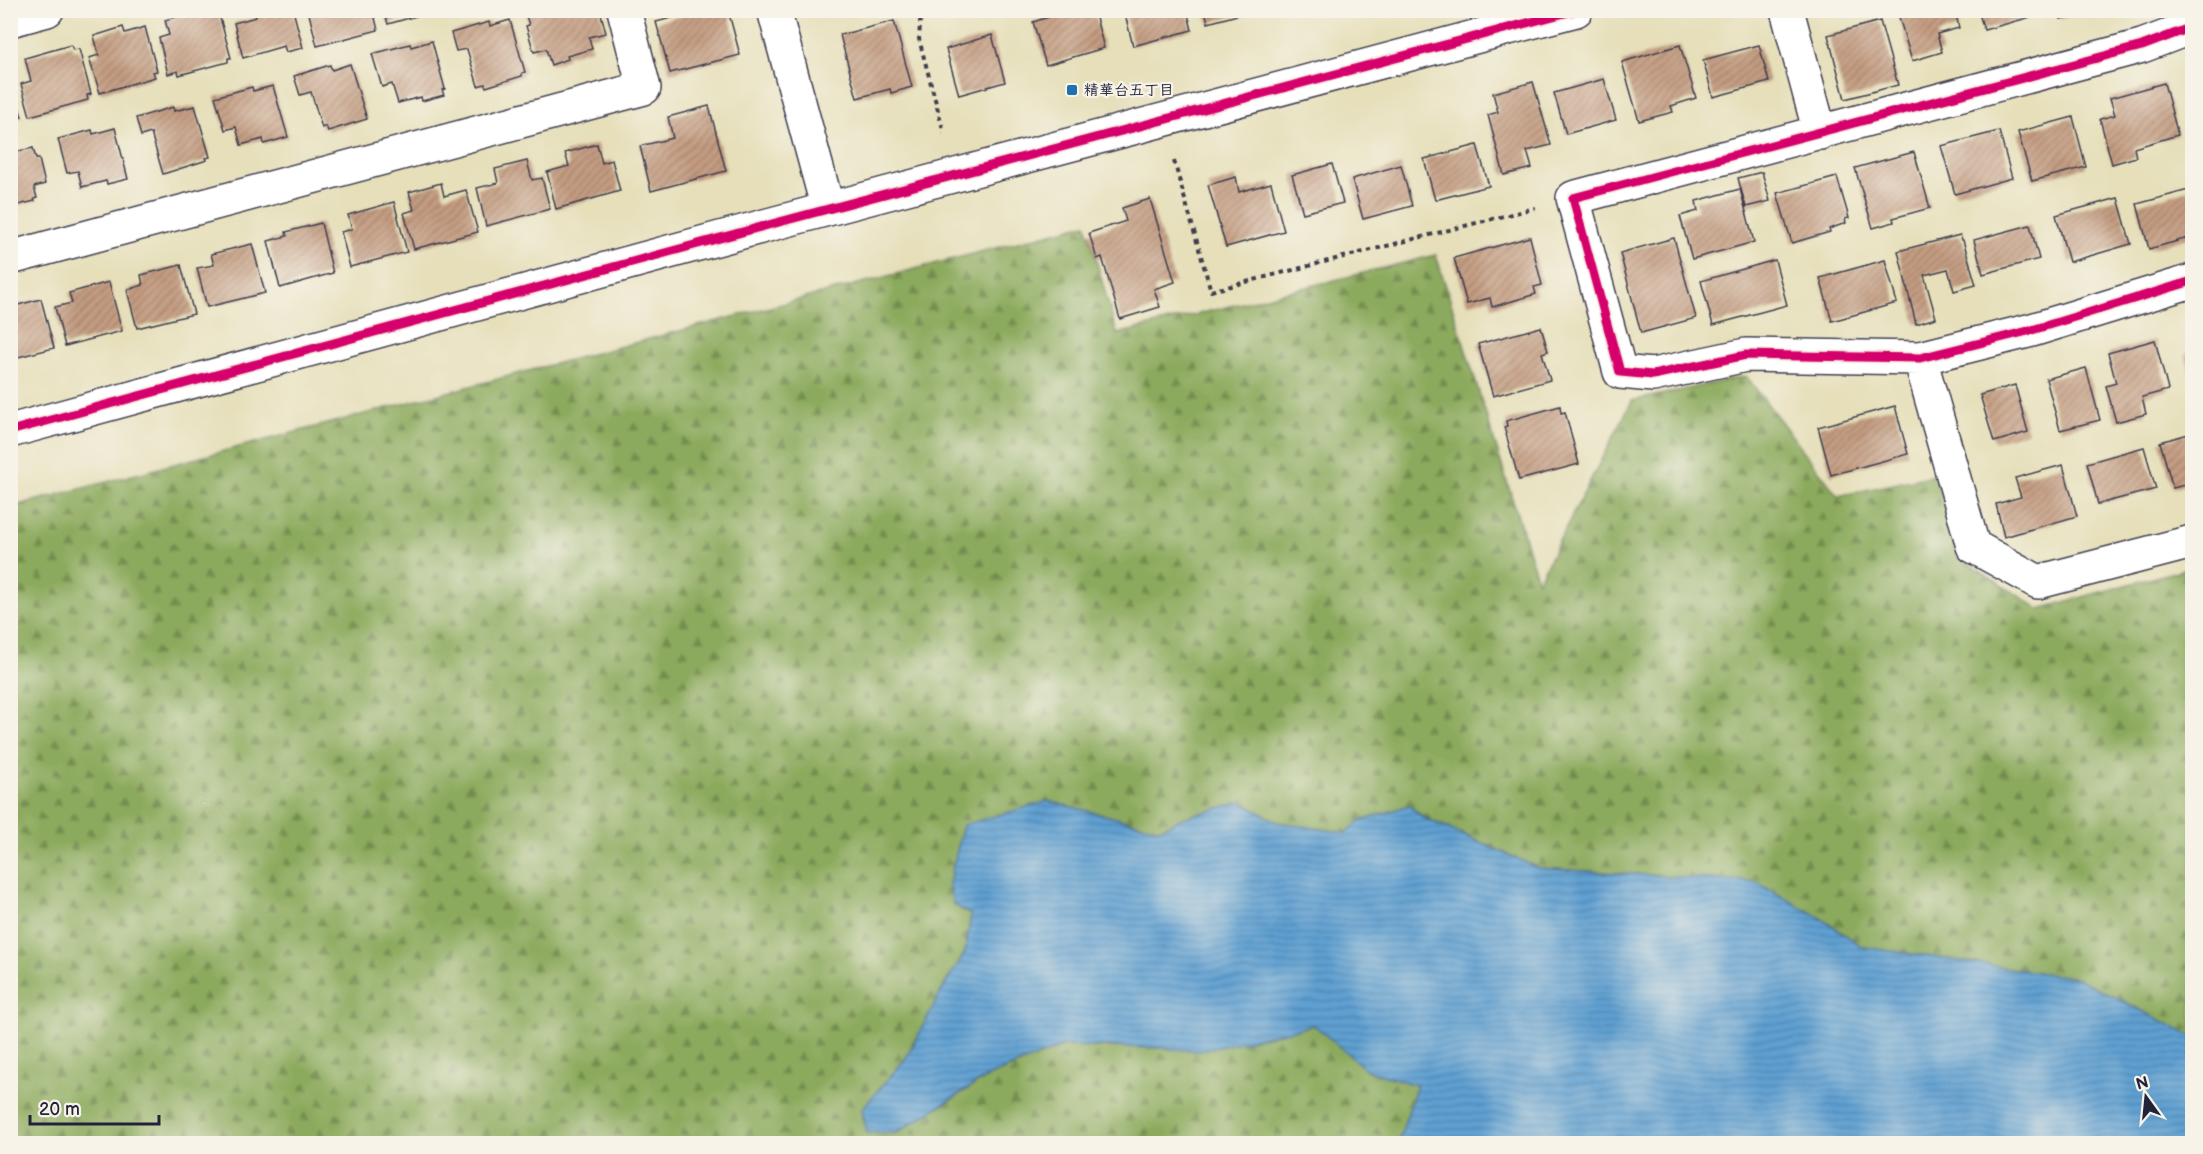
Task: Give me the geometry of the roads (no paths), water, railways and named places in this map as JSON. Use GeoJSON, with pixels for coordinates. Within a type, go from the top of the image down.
{"type":"FeatureCollection","features":[{"type":"Feature","properties":{"kind":"street"},"geometry":{"type":"LineString","coordinates":[[10,20],[47,10]]}},
{"type":"Feature","properties":{"kind":"street"},"geometry":{"type":"LineString","coordinates":[[10,258],[644,88],[624,10]]}},
{"type":"Feature","properties":{"kind":"street"},"geometry":{"type":"LineString","coordinates":[[774,10],[828,209]]}},
{"type":"Feature","properties":{"kind":"street"},"geometry":{"type":"LineString","coordinates":[[10,431],[828,209],[1576,10]]}},
{"type":"Feature","properties":{"kind":"street"},"geometry":{"type":"LineString","coordinates":[[1787,10],[1820,133]]}},
{"type":"Feature","properties":{"kind":"street"},"geometry":{"type":"LineString","coordinates":[[2193,27],[2142,46],[1573,198],[1620,372],[1653,375],[1746,355],[1920,358],[2032,330],[2193,281]]}},
{"type":"Feature","properties":{"kind":"street"},"geometry":{"type":"LineString","coordinates":[[1920,358],[1973,546],[2038,582],[2193,542]]}},
{"type":"Feature","properties":{"kind":"water"},"geometry":{"type":"Polygon","coordinates":[[[1048,801],[1160,829],[1182,818],[1241,802],[1277,822],[1346,833],[1359,822],[1409,805],[1422,817],[1538,868],[1756,882],[1826,921],[1863,947],[2077,978],[2192,1036],[2192,1143],[1398,1143],[1417,1085],[1368,1071],[1314,1025],[1200,1051],[1064,1046],[987,1077],[896,1133],[867,1133],[862,1109],[906,1058],[946,983],[965,953],[971,915],[953,904],[949,883],[963,825],[1048,801]]]}},
{"type":"Feature","properties":{"kind":"place","name":"精華台五丁目"},"geometry":{"type":"Point","coordinates":[1072,90]}}]}
